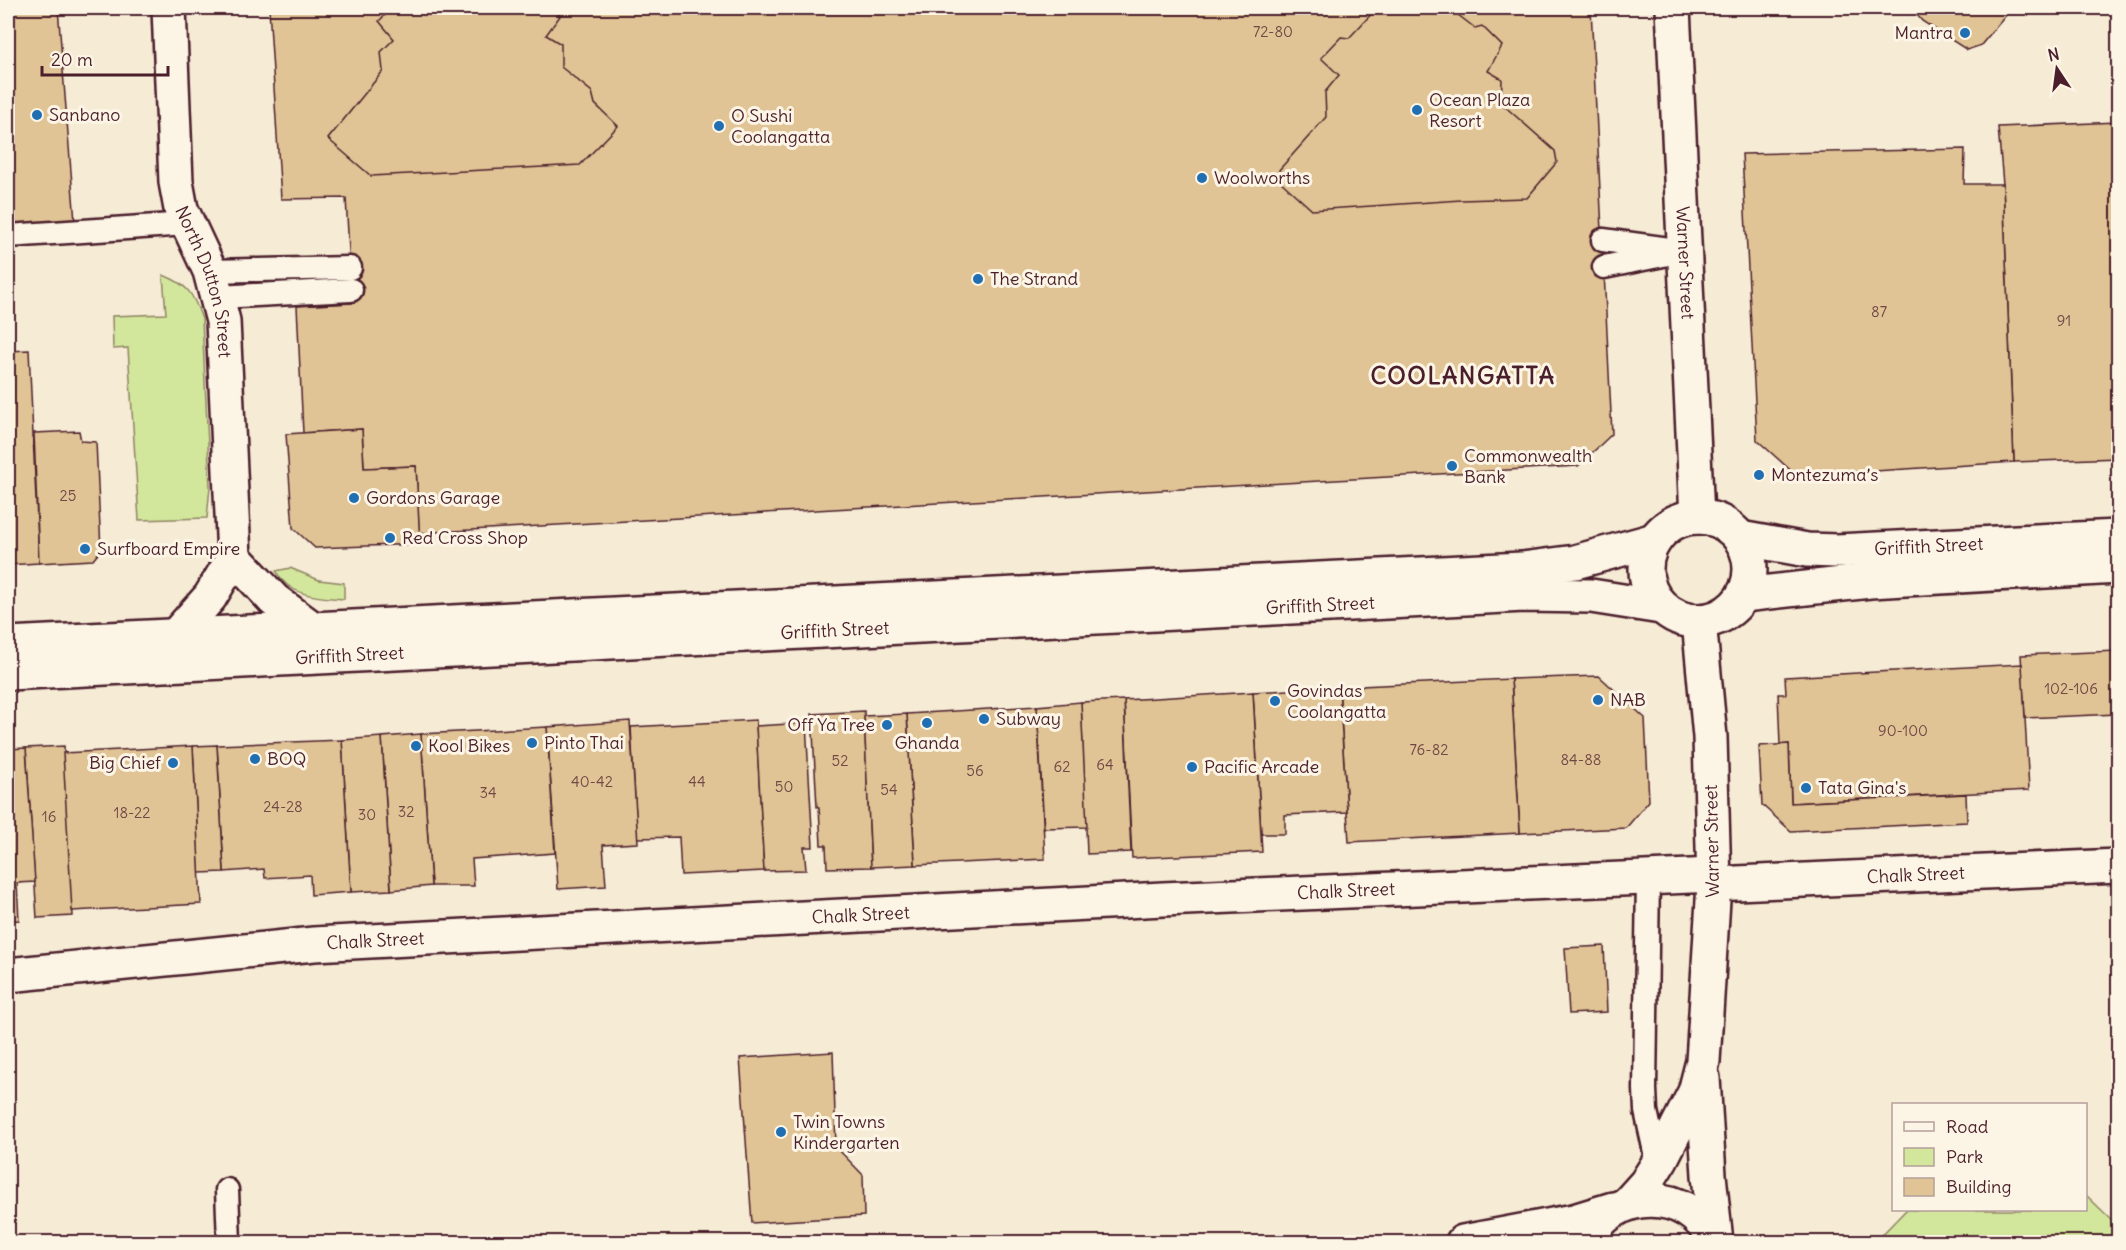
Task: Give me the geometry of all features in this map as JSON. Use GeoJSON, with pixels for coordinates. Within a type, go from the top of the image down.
{"type":"FeatureCollection","features":[{"type":"Feature","properties":{"kind":"street","name":"North Dutton Street"},"geometry":{"type":"LineString","coordinates":[[169,8],[176,182],[187,224],[214,284],[223,321],[234,557]]}},
{"type":"Feature","properties":{"kind":"street","name":"Warner Street"},"geometry":{"type":"LineString","coordinates":[[1673,8],[1697,517]]}},
{"type":"Feature","properties":{"kind":"street"},"geometry":{"type":"LineString","coordinates":[[1697,517],[1714,520],[1728,527],[1740,538],[1747,551],[1750,566],[1743,595],[1732,609],[1717,618],[1699,621],[1685,620],[1661,607],[1651,592],[1646,575],[1647,556],[1655,540],[1666,528],[1681,520],[1697,517]]}},
{"type":"Feature","properties":{"kind":"street","name":"Griffith Street"},"geometry":{"type":"LineString","coordinates":[[1740,538],[1807,550],[1837,551],[2118,537]]}},
{"type":"Feature","properties":{"kind":"street","name":"Griffith Street"},"geometry":{"type":"LineString","coordinates":[[8,644],[1522,569],[1575,562],[1655,540]]}},
{"type":"Feature","properties":{"kind":"street"},"geometry":{"type":"LineString","coordinates":[[176,635],[210,597],[234,557],[274,600],[312,628]]}},
{"type":"Feature","properties":{"kind":"street","name":"Griffith Street"},"geometry":{"type":"LineString","coordinates":[[1743,595],[1870,581],[2118,567]]}},
{"type":"Feature","properties":{"kind":"street","name":"Griffith Street"},"geometry":{"type":"LineString","coordinates":[[8,673],[1524,595],[1591,596],[1661,607]]}},
{"type":"Feature","properties":{"kind":"street","name":"Warner Street"},"geometry":{"type":"LineString","coordinates":[[1699,621],[1710,736],[1714,880],[1703,1061],[1715,1242]]}},
{"type":"Feature","properties":{"kind":"street","name":"Chalk Street"},"geometry":{"type":"LineString","coordinates":[[8,975],[314,944],[1175,899],[1648,877],[1714,880],[2118,866]]}},
{"type":"Feature","properties":{"kind":"street","name":"Warner Street"},"geometry":{"type":"LineString","coordinates":[[1587,1242],[1598,1223],[1624,1205],[1646,1183],[1691,1102],[1699,1083],[1703,1061]]}},
{"type":"Feature","properties":{"kind":"street"},"geometry":{"type":"LineString","coordinates":[[1463,1242],[1574,1221],[1624,1205],[1653,1200],[1677,1205],[1697,1218],[1715,1242]]}},
{"type":"Feature","properties":{"kind":"lane"},"geometry":{"type":"LineString","coordinates":[[8,236],[187,224]]}},
{"type":"Feature","properties":{"kind":"lane"},"geometry":{"type":"LineString","coordinates":[[1603,240],[1684,251]]}},
{"type":"Feature","properties":{"kind":"lane"},"geometry":{"type":"LineString","coordinates":[[1604,267],[1684,251]]}},
{"type":"Feature","properties":{"kind":"lane"},"geometry":{"type":"LineString","coordinates":[[214,284],[351,279]]}},
{"type":"Feature","properties":{"kind":"lane"},"geometry":{"type":"LineString","coordinates":[[1648,877],[1645,1089],[1646,1111],[1656,1157],[1654,1169]]}},
{"type":"Feature","properties":{"kind":"lane"},"geometry":{"type":"LineString","coordinates":[[227,1191],[229,1242]]}},
{"type":"Feature","properties":{"kind":"green space"},"geometry":{"type":"Polygon","coordinates":[[[163,275],[189,291],[202,319],[210,487],[207,518],[139,520],[128,348],[113,349],[112,316],[166,314],[163,275]]]}},
{"type":"Feature","properties":{"kind":"green space"},"geometry":{"type":"Polygon","coordinates":[[[290,568],[319,580],[344,583],[344,599],[314,596],[296,591],[282,580],[276,571],[290,568]]]}},
{"type":"Feature","properties":{"kind":"green space"},"geometry":{"type":"Polygon","coordinates":[[[2087,1196],[2118,1226],[2118,1242],[1875,1242],[1905,1211],[2087,1211],[2087,1196]]]}},
{"type":"Feature","properties":{"kind":"building","name":"Sanbano"},"geometry":{"type":"Polygon","coordinates":[[[8,8],[58,8],[75,222],[8,225],[8,8]]]}},
{"type":"Feature","properties":{"kind":"building","name":"The Strand"},"geometry":{"type":"Polygon","coordinates":[[[269,8],[1591,8],[1612,434],[1578,466],[419,533],[416,466],[364,468],[362,429],[303,433],[297,306],[352,303],[346,198],[281,199],[269,8]]]}},
{"type":"Feature","properties":{"kind":"building"},"geometry":{"type":"Polygon","coordinates":[[[392,8],[553,8],[560,16],[546,35],[561,44],[561,67],[592,92],[595,104],[618,126],[580,165],[371,176],[328,139],[383,71],[381,52],[394,39],[379,21],[392,8]]]}},
{"type":"Feature","properties":{"kind":"building","name":"Ocean Plaza Resort"},"geometry":{"type":"Polygon","coordinates":[[[1449,8],[1475,28],[1482,26],[1502,46],[1488,71],[1502,79],[1501,103],[1555,151],[1557,162],[1527,198],[1312,210],[1280,181],[1279,170],[1326,117],[1325,92],[1339,75],[1321,58],[1341,37],[1349,38],[1376,9],[1449,8]]]}},
{"type":"Feature","properties":{"kind":"building","name":"Mantra"},"geometry":{"type":"Polygon","coordinates":[[[1911,8],[2012,8],[1981,45],[1967,50],[1922,21],[1911,8]]]}},
{"type":"Feature","properties":{"kind":"building"},"geometry":{"type":"Polygon","coordinates":[[[2118,122],[2118,458],[2014,462],[2003,184],[1998,127],[2118,122]]]}},
{"type":"Feature","properties":{"kind":"building"},"geometry":{"type":"Polygon","coordinates":[[[1965,149],[1964,184],[2003,184],[2014,462],[1797,476],[1757,440],[1742,154],[1965,149]]]}},
{"type":"Feature","properties":{"kind":"building"},"geometry":{"type":"Polygon","coordinates":[[[29,350],[39,563],[8,565],[8,351],[29,350]]]}},
{"type":"Feature","properties":{"kind":"building","name":"Gordons Garage"},"geometry":{"type":"Polygon","coordinates":[[[362,429],[364,468],[416,466],[420,544],[315,548],[293,528],[286,434],[362,429]]]}},
{"type":"Feature","properties":{"kind":"building"},"geometry":{"type":"Polygon","coordinates":[[[79,431],[81,441],[96,442],[101,550],[93,560],[39,563],[34,433],[79,431]]]}},
{"type":"Feature","properties":{"kind":"building"},"geometry":{"type":"Polygon","coordinates":[[[2118,651],[2118,714],[2025,718],[2021,655],[2118,651]]]}},
{"type":"Feature","properties":{"kind":"building"},"geometry":{"type":"Polygon","coordinates":[[[2022,664],[2029,790],[1791,803],[1789,744],[1780,745],[1778,694],[1786,694],[1785,677],[2022,664]]]}},
{"type":"Feature","properties":{"kind":"building"},"geometry":{"type":"Polygon","coordinates":[[[1599,676],[1645,718],[1649,801],[1626,828],[1520,833],[1511,679],[1599,676]]]}},
{"type":"Feature","properties":{"kind":"building"},"geometry":{"type":"Polygon","coordinates":[[[1511,679],[1520,833],[1349,842],[1339,687],[1511,679]]]}},
{"type":"Feature","properties":{"kind":"building"},"geometry":{"type":"Polygon","coordinates":[[[1339,687],[1347,812],[1285,815],[1285,834],[1261,834],[1253,692],[1339,687]]]}},
{"type":"Feature","properties":{"kind":"building","name":"Pacific Arcade"},"geometry":{"type":"Polygon","coordinates":[[[1253,692],[1262,852],[1132,858],[1124,700],[1253,692]]]}},
{"type":"Feature","properties":{"kind":"building"},"geometry":{"type":"Polygon","coordinates":[[[1124,700],[1131,852],[1087,854],[1081,702],[1124,700]]]}},
{"type":"Feature","properties":{"kind":"building"},"geometry":{"type":"Polygon","coordinates":[[[1081,702],[1087,827],[1044,828],[1037,706],[1081,702]]]}},
{"type":"Feature","properties":{"kind":"building"},"geometry":{"type":"Polygon","coordinates":[[[1037,706],[1045,859],[915,865],[907,714],[1037,706]]]}},
{"type":"Feature","properties":{"kind":"building"},"geometry":{"type":"Polygon","coordinates":[[[864,711],[871,867],[827,868],[826,845],[821,845],[819,807],[817,807],[812,714],[864,711]]]}},
{"type":"Feature","properties":{"kind":"building"},"geometry":{"type":"Polygon","coordinates":[[[907,714],[915,865],[871,867],[864,716],[907,714]]]}},
{"type":"Feature","properties":{"kind":"building"},"geometry":{"type":"Polygon","coordinates":[[[756,720],[764,871],[681,875],[679,837],[637,838],[631,727],[756,720]]]}},
{"type":"Feature","properties":{"kind":"building"},"geometry":{"type":"Polygon","coordinates":[[[630,721],[638,843],[603,845],[606,886],[558,889],[547,727],[630,721]]]}},
{"type":"Feature","properties":{"kind":"building"},"geometry":{"type":"Polygon","coordinates":[[[806,723],[813,847],[804,847],[806,870],[764,871],[756,726],[806,723]]]}},
{"type":"Feature","properties":{"kind":"building"},"geometry":{"type":"Polygon","coordinates":[[[547,727],[555,853],[472,859],[474,886],[431,886],[421,734],[547,727]]]}},
{"type":"Feature","properties":{"kind":"building"},"geometry":{"type":"Polygon","coordinates":[[[421,734],[431,886],[391,890],[382,737],[421,734]]]}},
{"type":"Feature","properties":{"kind":"building"},"geometry":{"type":"Polygon","coordinates":[[[382,737],[391,890],[351,892],[342,740],[382,737]]]}},
{"type":"Feature","properties":{"kind":"building"},"geometry":{"type":"Polygon","coordinates":[[[342,740],[351,892],[311,895],[310,875],[265,878],[264,869],[224,872],[217,745],[342,740]]]}},
{"type":"Feature","properties":{"kind":"building"},"geometry":{"type":"Polygon","coordinates":[[[1789,744],[1791,803],[1966,794],[1967,822],[1791,831],[1762,805],[1759,746],[1789,744]]]}},
{"type":"Feature","properties":{"kind":"building"},"geometry":{"type":"Polygon","coordinates":[[[217,745],[224,872],[199,873],[193,746],[217,745]]]}},
{"type":"Feature","properties":{"kind":"building"},"geometry":{"type":"Polygon","coordinates":[[[64,746],[73,916],[37,918],[26,748],[64,746]]]}},
{"type":"Feature","properties":{"kind":"building"},"geometry":{"type":"Polygon","coordinates":[[[193,746],[201,904],[72,911],[63,753],[193,746]]]}},
{"type":"Feature","properties":{"kind":"building"},"geometry":{"type":"Polygon","coordinates":[[[26,748],[35,882],[17,883],[19,920],[8,921],[8,749],[26,748]]]}},
{"type":"Feature","properties":{"kind":"building"},"geometry":{"type":"Polygon","coordinates":[[[1604,946],[1607,1012],[1569,1014],[1565,948],[1604,946]]]}},
{"type":"Feature","properties":{"kind":"building"},"geometry":{"type":"Polygon","coordinates":[[[833,1052],[836,1147],[863,1175],[864,1216],[752,1223],[740,1058],[833,1052]]]}},
{"type":"Feature","properties":{"kind":"place","name":"Mantra"},"geometry":{"type":"Point","coordinates":[1965,33]}},
{"type":"Feature","properties":{"kind":"place","name":"Ocean Plaza Resort"},"geometry":{"type":"Point","coordinates":[1417,110]}},
{"type":"Feature","properties":{"kind":"place","name":"Sanbano"},"geometry":{"type":"Point","coordinates":[37,115]}},
{"type":"Feature","properties":{"kind":"place","name":"O Sushi Coolangatta"},"geometry":{"type":"Point","coordinates":[719,126]}},
{"type":"Feature","properties":{"kind":"place","name":"Woolworths"},"geometry":{"type":"Point","coordinates":[1202,178]}},
{"type":"Feature","properties":{"kind":"place","name":"The Strand"},"geometry":{"type":"Point","coordinates":[978,279]}},
{"type":"Feature","properties":{"kind":"place","name":"Commonwealth Bank"},"geometry":{"type":"Point","coordinates":[1452,466]}},
{"type":"Feature","properties":{"kind":"place","name":"Montezuma’s"},"geometry":{"type":"Point","coordinates":[1759,475]}},
{"type":"Feature","properties":{"kind":"place","name":"Gordons Garage"},"geometry":{"type":"Point","coordinates":[354,498]}},
{"type":"Feature","properties":{"kind":"place","name":"Red Cross Shop"},"geometry":{"type":"Point","coordinates":[390,538]}},
{"type":"Feature","properties":{"kind":"place","name":"Surfboard Empire"},"geometry":{"type":"Point","coordinates":[85,549]}},
{"type":"Feature","properties":{"kind":"place","name":"NAB"},"geometry":{"type":"Point","coordinates":[1598,700]}},
{"type":"Feature","properties":{"kind":"place","name":"Govindas Coolangatta"},"geometry":{"type":"Point","coordinates":[1275,701]}},
{"type":"Feature","properties":{"kind":"place","name":"Subway"},"geometry":{"type":"Point","coordinates":[984,719]}},
{"type":"Feature","properties":{"kind":"place","name":"Ghanda"},"geometry":{"type":"Point","coordinates":[927,723]}},
{"type":"Feature","properties":{"kind":"place","name":"Off Ya Tree"},"geometry":{"type":"Point","coordinates":[887,725]}},
{"type":"Feature","properties":{"kind":"place","name":"Pinto Thai"},"geometry":{"type":"Point","coordinates":[532,743]}},
{"type":"Feature","properties":{"kind":"place","name":"Kool Bikes"},"geometry":{"type":"Point","coordinates":[416,746]}},
{"type":"Feature","properties":{"kind":"place","name":"BOQ"},"geometry":{"type":"Point","coordinates":[255,759]}},
{"type":"Feature","properties":{"kind":"place","name":"Big Chief"},"geometry":{"type":"Point","coordinates":[173,763]}},
{"type":"Feature","properties":{"kind":"place","name":"Pacific Arcade"},"geometry":{"type":"Point","coordinates":[1192,767]}},
{"type":"Feature","properties":{"kind":"place","name":"Tata Gina's"},"geometry":{"type":"Point","coordinates":[1806,788]}},
{"type":"Feature","properties":{"kind":"place","name":"Twin Towns Kindergarten"},"geometry":{"type":"Point","coordinates":[781,1132]}},
{"type":"Feature","properties":{"kind":"district","name":"COOLANGATTA"},"geometry":{"type":"Point","coordinates":[1463,376]}}]}
